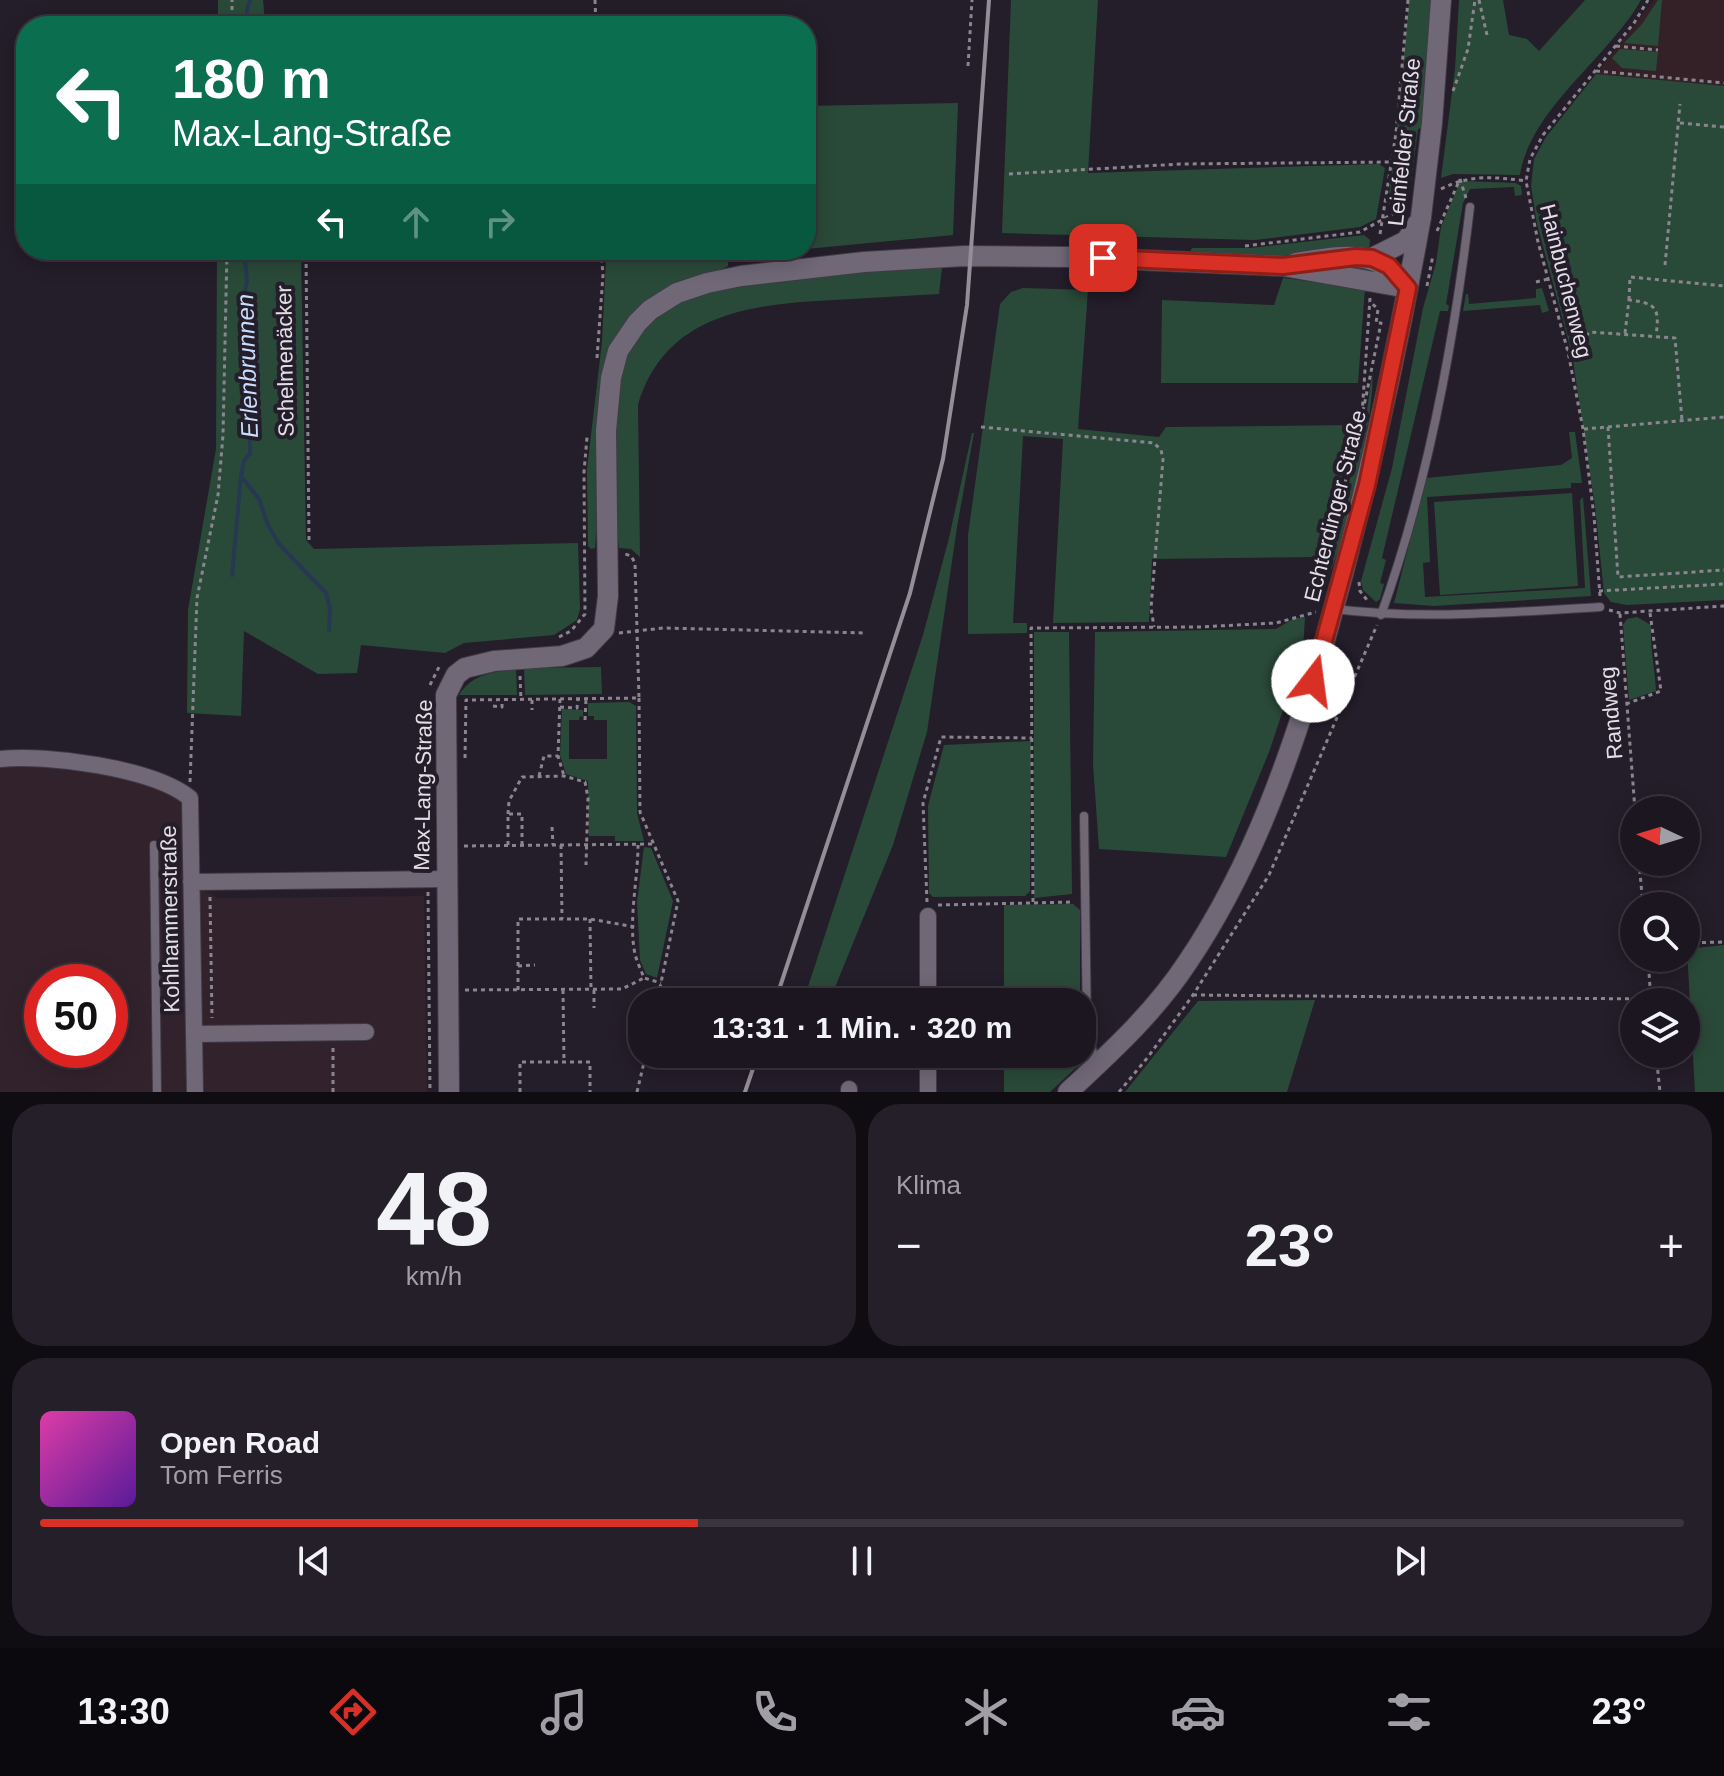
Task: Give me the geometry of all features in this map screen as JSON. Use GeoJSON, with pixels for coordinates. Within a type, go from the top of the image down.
{"type":"FeatureCollection","features":[{"type":"Feature","properties":{"kind":"main road","name":"Leinfelder Straße"},"geometry":{"type":"LineString","coordinates":[[1408,288],[1425,222],[1441,0]]}},
{"type":"Feature","properties":{"kind":"main road"},"geometry":{"type":"LineString","coordinates":[[1283,266],[1326,259],[1372,258],[1406,241],[1425,222]]}},
{"type":"Feature","properties":{"kind":"main road","name":"Max-Lang-Straße"},"geometry":{"type":"LineString","coordinates":[[449,1092],[445,701],[449,685],[456,675],[478,663],[562,656],[586,648],[604,629],[608,596],[606,431],[611,378],[618,351],[650,310],[677,293],[707,283],[799,269],[964,256],[1283,266]]}},
{"type":"Feature","properties":{"kind":"main road"},"geometry":{"type":"LineString","coordinates":[[1372,258],[1389,266],[1408,288]]}},
{"type":"Feature","properties":{"kind":"main road"},"geometry":{"type":"LineString","coordinates":[[1283,266],[1408,288]]}},
{"type":"Feature","properties":{"kind":"main road","name":"Echterdinger Straße"},"geometry":{"type":"LineString","coordinates":[[1096,1066],[1140,1023],[1174,982],[1235,882],[1258,832],[1299,726],[1323,611],[1377,442],[1408,288]]}},
{"type":"Feature","properties":{"kind":"main road","name":"Echterdinger Straße"},"geometry":{"type":"LineString","coordinates":[[1068,1092],[1094,1068]]}},
{"type":"Feature","properties":{"kind":"street","name":"Kohlhammerstraße"},"geometry":{"type":"LineString","coordinates":[[0,759],[39,758],[97,765],[174,787],[190,798],[195,1092]]}},
{"type":"Feature","properties":{"kind":"street"},"geometry":{"type":"LineString","coordinates":[[191,882],[446,879]]}},
{"type":"Feature","properties":{"kind":"street"},"geometry":{"type":"LineString","coordinates":[[928,916],[928,988]]}},
{"type":"Feature","properties":{"kind":"street"},"geometry":{"type":"LineString","coordinates":[[194,1034],[366,1032]]}},
{"type":"Feature","properties":{"kind":"street"},"geometry":{"type":"LineString","coordinates":[[928,1068],[928,1092]]}},
{"type":"Feature","properties":{"kind":"lane"},"geometry":{"type":"LineString","coordinates":[[1381,615],[1396,572],[1441,388],[1455,321],[1470,207]]}},
{"type":"Feature","properties":{"kind":"lane"},"geometry":{"type":"LineString","coordinates":[[1323,611],[1441,616],[1600,607]]}},
{"type":"Feature","properties":{"kind":"lane"},"geometry":{"type":"LineString","coordinates":[[1084,816],[1086,988]]}},
{"type":"Feature","properties":{"kind":"lane"},"geometry":{"type":"LineString","coordinates":[[154,845],[157,1092]]}},
{"type":"Feature","properties":{"kind":"path"},"geometry":{"type":"LineString","coordinates":[[968,66],[972,0]]}},
{"type":"Feature","properties":{"kind":"path"},"geometry":{"type":"LineString","coordinates":[[1383,218],[1392,162],[1408,0]]}},
{"type":"Feature","properties":{"kind":"path"},"geometry":{"type":"LineString","coordinates":[[1477,0],[1487,35]]}},
{"type":"Feature","properties":{"kind":"path"},"geometry":{"type":"LineString","coordinates":[[1453,92],[1468,49],[1477,0]]}},
{"type":"Feature","properties":{"kind":"path","name":"Hainbuchenweg"},"geometry":{"type":"LineString","coordinates":[[1600,607],[1594,516],[1583,429],[1568,352],[1538,242],[1526,181],[1530,159],[1543,135],[1634,23],[1648,0]]}},
{"type":"Feature","properties":{"kind":"path"},"geometry":{"type":"LineString","coordinates":[[1616,46],[1658,50]]}},
{"type":"Feature","properties":{"kind":"path"},"geometry":{"type":"LineString","coordinates":[[1596,71],[1724,83]]}},
{"type":"Feature","properties":{"kind":"path"},"geometry":{"type":"LineString","coordinates":[[1665,265],[1680,104]]}},
{"type":"Feature","properties":{"kind":"path"},"geometry":{"type":"LineString","coordinates":[[1678,123],[1724,127]]}},
{"type":"Feature","properties":{"kind":"path"},"geometry":{"type":"LineString","coordinates":[[1009,174],[1180,164],[1392,162]]}},
{"type":"Feature","properties":{"kind":"path"},"geometry":{"type":"LineString","coordinates":[[1425,222],[1460,179],[1526,181]]}},
{"type":"Feature","properties":{"kind":"path"},"geometry":{"type":"LineString","coordinates":[[1460,179],[1470,207]]}},
{"type":"Feature","properties":{"kind":"path"},"geometry":{"type":"LineString","coordinates":[[1522,202],[1529,201]]}},
{"type":"Feature","properties":{"kind":"path"},"geometry":{"type":"LineString","coordinates":[[1531,242],[1538,242]]}},
{"type":"Feature","properties":{"kind":"path"},"geometry":{"type":"LineString","coordinates":[[190,798],[197,598],[218,495],[223,435],[227,260]]}},
{"type":"Feature","properties":{"kind":"path","name":"Schelmenäcker"},"geometry":{"type":"LineString","coordinates":[[306,260],[309,540]]}},
{"type":"Feature","properties":{"kind":"path"},"geometry":{"type":"LineString","coordinates":[[1625,334],[1630,277],[1724,286]]}},
{"type":"Feature","properties":{"kind":"path"},"geometry":{"type":"LineString","coordinates":[[1536,282],[1548,279]]}},
{"type":"Feature","properties":{"kind":"path"},"geometry":{"type":"LineString","coordinates":[[1310,626],[1323,611],[1381,323],[1376,323],[1378,309],[1370,299],[1362,414]]}},
{"type":"Feature","properties":{"kind":"path"},"geometry":{"type":"LineString","coordinates":[[1629,300],[1645,302],[1655,308],[1658,316],[1656,335]]}},
{"type":"Feature","properties":{"kind":"path"},"geometry":{"type":"LineString","coordinates":[[1568,352],[1590,332],[1675,338],[1682,420]]}},
{"type":"Feature","properties":{"kind":"path"},"geometry":{"type":"LineString","coordinates":[[1583,429],[1724,417]]}},
{"type":"Feature","properties":{"kind":"path"},"geometry":{"type":"LineString","coordinates":[[981,427],[1154,443],[1161,450],[1163,459],[1151,608],[1154,627]]}},
{"type":"Feature","properties":{"kind":"path"},"geometry":{"type":"LineString","coordinates":[[1608,427],[1619,590]]}},
{"type":"Feature","properties":{"kind":"path"},"geometry":{"type":"LineString","coordinates":[[1618,577],[1724,570]]}},
{"type":"Feature","properties":{"kind":"path"},"geometry":{"type":"LineString","coordinates":[[1599,591],[1724,584]]}},
{"type":"Feature","properties":{"kind":"path"},"geometry":{"type":"LineString","coordinates":[[1626,704],[1661,691],[1650,611],[1724,606]]}},
{"type":"Feature","properties":{"kind":"path"},"geometry":{"type":"LineString","coordinates":[[1033,902],[1031,628],[1276,623],[1323,611]]}},
{"type":"Feature","properties":{"kind":"path","name":"Randweg"},"geometry":{"type":"LineString","coordinates":[[1634,796],[1620,613],[1650,611]]}},
{"type":"Feature","properties":{"kind":"path"},"geometry":{"type":"LineString","coordinates":[[1119,1092],[1193,995],[1269,875],[1345,705],[1381,615]]}},
{"type":"Feature","properties":{"kind":"path"},"geometry":{"type":"LineString","coordinates":[[660,988],[678,901],[640,812],[636,633],[663,628],[866,633]]}},
{"type":"Feature","properties":{"kind":"path"},"geometry":{"type":"LineString","coordinates":[[520,659],[521,700]]}},
{"type":"Feature","properties":{"kind":"path"},"geometry":{"type":"LineString","coordinates":[[465,759],[466,700],[639,698]]}},
{"type":"Feature","properties":{"kind":"path"},"geometry":{"type":"LineString","coordinates":[[560,699],[558,756],[564,776]]}},
{"type":"Feature","properties":{"kind":"path"},"geometry":{"type":"LineString","coordinates":[[560,707],[577,708],[578,699]]}},
{"type":"Feature","properties":{"kind":"path"},"geometry":{"type":"LineString","coordinates":[[585,720],[586,699]]}},
{"type":"Feature","properties":{"kind":"path"},"geometry":{"type":"LineString","coordinates":[[493,700],[493,708],[502,707],[502,700]]}},
{"type":"Feature","properties":{"kind":"path"},"geometry":{"type":"LineString","coordinates":[[532,700],[532,710]]}},
{"type":"Feature","properties":{"kind":"path"},"geometry":{"type":"LineString","coordinates":[[1032,738],[941,737],[923,803],[925,900],[932,909],[947,903],[1072,902]]}},
{"type":"Feature","properties":{"kind":"path"},"geometry":{"type":"LineString","coordinates":[[539,776],[544,756],[558,756]]}},
{"type":"Feature","properties":{"kind":"path"},"geometry":{"type":"LineString","coordinates":[[508,845],[509,801],[522,777],[564,776],[585,782],[588,798],[586,865]]}},
{"type":"Feature","properties":{"kind":"path"},"geometry":{"type":"LineString","coordinates":[[508,814],[522,814],[522,845]]}},
{"type":"Feature","properties":{"kind":"path"},"geometry":{"type":"LineString","coordinates":[[552,827],[553,845]]}},
{"type":"Feature","properties":{"kind":"path"},"geometry":{"type":"LineString","coordinates":[[638,844],[635,953],[644,978]]}},
{"type":"Feature","properties":{"kind":"path"},"geometry":{"type":"LineString","coordinates":[[464,846],[653,844]]}},
{"type":"Feature","properties":{"kind":"path"},"geometry":{"type":"LineString","coordinates":[[561,845],[562,919]]}},
{"type":"Feature","properties":{"kind":"path"},"geometry":{"type":"LineString","coordinates":[[212,1033],[210,897],[222,897]]}},
{"type":"Feature","properties":{"kind":"path"},"geometry":{"type":"LineString","coordinates":[[518,990],[518,919],[590,919],[635,927]]}},
{"type":"Feature","properties":{"kind":"path"},"geometry":{"type":"LineString","coordinates":[[590,919],[594,1008]]}},
{"type":"Feature","properties":{"kind":"path"},"geometry":{"type":"LineString","coordinates":[[1700,943],[1724,942]]}},
{"type":"Feature","properties":{"kind":"path"},"geometry":{"type":"LineString","coordinates":[[518,966],[535,965]]}},
{"type":"Feature","properties":{"kind":"path"},"geometry":{"type":"LineString","coordinates":[[465,990],[622,989],[644,978],[661,983]]}},
{"type":"Feature","properties":{"kind":"path"},"geometry":{"type":"LineString","coordinates":[[563,990],[564,1062]]}},
{"type":"Feature","properties":{"kind":"path"},"geometry":{"type":"LineString","coordinates":[[1193,995],[1620,1001]]}},
{"type":"Feature","properties":{"kind":"path"},"geometry":{"type":"LineString","coordinates":[[322,1033],[333,1046],[333,1092]]}},
{"type":"Feature","properties":{"kind":"path"},"geometry":{"type":"LineString","coordinates":[[520,1092],[520,1062],[590,1062],[590,1092]]}},
{"type":"Feature","properties":{"kind":"path"},"geometry":{"type":"LineString","coordinates":[[637,1092],[643,1068]]}},
{"type":"Feature","properties":{"kind":"path"},"geometry":{"type":"LineString","coordinates":[[1657,1068],[1660,1092]]}},
{"type":"Feature","properties":{"kind":"shaded area"},"geometry":{"type":"Polygon","coordinates":[[[1654,0],[1724,0],[1724,86],[1596,74],[1654,0]]]}},
{"type":"Feature","properties":{"kind":"shaded area"},"geometry":{"type":"Polygon","coordinates":[[[39,758],[182,792],[191,882],[218,898],[424,896],[427,1092],[0,1092],[0,759],[39,758]]]}},
{"type":"Feature","properties":{"kind":"green space"},"geometry":{"type":"Polygon","coordinates":[[[218,0],[263,0],[264,16],[218,16],[218,0]]]}},
{"type":"Feature","properties":{"kind":"green space"},"geometry":{"type":"Polygon","coordinates":[[[1011,0],[1098,0],[1088,173],[1379,164],[1385,168],[1376,219],[1360,227],[1255,240],[1002,233],[1011,0]]]}},
{"type":"Feature","properties":{"kind":"green space"},"geometry":{"type":"Polygon","coordinates":[[[1409,0],[1431,0],[1421,128],[1418,129],[1409,198],[1392,208],[1388,202],[1409,0]]]}},
{"type":"Feature","properties":{"kind":"green space"},"geometry":{"type":"Polygon","coordinates":[[[1459,0],[1503,0],[1509,35],[1527,39],[1539,51],[1585,0],[1641,0],[1610,42],[1554,106],[1527,151],[1520,175],[1453,174],[1441,178],[1455,69],[1459,0]]]}},
{"type":"Feature","properties":{"kind":"green space"},"geometry":{"type":"Polygon","coordinates":[[[1658,0],[1662,0],[1658,46],[1624,43],[1642,24],[1658,0]]]}},
{"type":"Feature","properties":{"kind":"green space"},"geometry":{"type":"Polygon","coordinates":[[[1620,49],[1658,52],[1656,71],[1622,68],[1612,58],[1620,49]]]}},
{"type":"Feature","properties":{"kind":"green space"},"geometry":{"type":"Polygon","coordinates":[[[1596,74],[1724,86],[1724,600],[1627,605],[1611,602],[1604,593],[1595,506],[1572,354],[1537,224],[1531,186],[1534,159],[1546,137],[1596,74]]]}},
{"type":"Feature","properties":{"kind":"green space"},"geometry":{"type":"Polygon","coordinates":[[[958,103],[953,235],[816,248],[816,106],[958,103]]]}},
{"type":"Feature","properties":{"kind":"green space"},"geometry":{"type":"Polygon","coordinates":[[[1463,181],[1516,183],[1521,186],[1522,195],[1515,196],[1514,187],[1470,189],[1463,203],[1446,304],[1448,311],[1440,311],[1382,558],[1386,560],[1380,583],[1384,584],[1380,599],[1376,602],[1363,590],[1361,581],[1392,468],[1441,227],[1463,181]]]}},
{"type":"Feature","properties":{"kind":"green space"},"geometry":{"type":"Polygon","coordinates":[[[1364,235],[1370,240],[1369,250],[1277,256],[1189,254],[1192,248],[1250,248],[1364,235]]]}},
{"type":"Feature","properties":{"kind":"green space"},"geometry":{"type":"Polygon","coordinates":[[[217,260],[301,260],[306,540],[314,549],[578,543],[580,609],[577,620],[554,635],[464,643],[445,653],[361,645],[357,673],[318,674],[244,631],[241,716],[187,713],[188,610],[216,449],[217,260]]]}},
{"type":"Feature","properties":{"kind":"green space"},"geometry":{"type":"Polygon","coordinates":[[[606,260],[728,260],[728,266],[626,323],[599,500],[595,548],[591,549],[588,546],[587,469],[602,342],[606,260]]]}},
{"type":"Feature","properties":{"kind":"green space"},"geometry":{"type":"Polygon","coordinates":[[[942,267],[939,294],[803,302],[743,311],[690,332],[668,350],[651,374],[638,405],[640,557],[631,549],[619,548],[612,446],[616,393],[630,350],[658,318],[694,297],[725,288],[942,267]]]}},
{"type":"Feature","properties":{"kind":"green space"},"geometry":{"type":"Polygon","coordinates":[[[1283,278],[1365,288],[1358,383],[1161,383],[1162,300],[1274,305],[1283,278]]]}},
{"type":"Feature","properties":{"kind":"green space"},"geometry":{"type":"Polygon","coordinates":[[[1023,288],[1088,290],[1078,429],[1159,437],[1166,427],[1356,425],[1319,557],[1152,559],[1149,622],[1053,623],[1063,439],[1023,436],[1013,623],[1027,623],[1027,633],[968,634],[968,535],[1000,304],[1011,292],[1023,288]]]}},
{"type":"Feature","properties":{"kind":"green space"},"geometry":{"type":"Polygon","coordinates":[[[1542,288],[1549,311],[1542,313],[1540,305],[1463,311],[1466,294],[1469,304],[1536,298],[1536,289],[1542,288]]]}},
{"type":"Feature","properties":{"kind":"green space"},"geometry":{"type":"Polygon","coordinates":[[[1372,373],[1369,416],[1356,482],[1339,547],[1323,586],[1367,411],[1372,373]]]}},
{"type":"Feature","properties":{"kind":"green space"},"geometry":{"type":"Polygon","coordinates":[[[1569,432],[1575,432],[1582,483],[1571,483],[1571,488],[1427,497],[1430,562],[1423,563],[1425,597],[1585,588],[1580,500],[1583,497],[1591,596],[1434,606],[1394,603],[1426,478],[1561,465],[1572,458],[1569,432]]]}},
{"type":"Feature","properties":{"kind":"green space"},"geometry":{"type":"Polygon","coordinates":[[[974,433],[927,732],[893,845],[835,988],[808,988],[923,635],[974,433]]]}},
{"type":"Feature","properties":{"kind":"green space"},"geometry":{"type":"Polygon","coordinates":[[[1572,493],[1578,586],[1440,595],[1434,502],[1572,493]]]}},
{"type":"Feature","properties":{"kind":"green space"},"geometry":{"type":"Polygon","coordinates":[[[1305,617],[1303,650],[1269,752],[1226,857],[1099,849],[1093,764],[1095,632],[1276,629],[1293,619],[1305,617]]]}},
{"type":"Feature","properties":{"kind":"green space"},"geometry":{"type":"Polygon","coordinates":[[[1637,617],[1651,625],[1656,691],[1629,700],[1623,625],[1627,619],[1637,617]]]}},
{"type":"Feature","properties":{"kind":"green space"},"geometry":{"type":"Polygon","coordinates":[[[1034,632],[1069,632],[1072,894],[1034,898],[1034,632]]]}},
{"type":"Feature","properties":{"kind":"green space"},"geometry":{"type":"Polygon","coordinates":[[[601,667],[602,694],[525,695],[524,668],[601,667]]]}},
{"type":"Feature","properties":{"kind":"green space"},"geometry":{"type":"Polygon","coordinates":[[[516,669],[517,695],[459,695],[477,678],[516,669]]]}},
{"type":"Feature","properties":{"kind":"green space"},"geometry":{"type":"Polygon","coordinates":[[[629,702],[636,706],[637,813],[644,841],[615,841],[615,836],[589,836],[588,781],[566,774],[560,755],[562,709],[583,710],[583,717],[580,716],[579,720],[569,720],[569,759],[607,759],[607,720],[594,720],[594,716],[588,716],[588,703],[629,702]]]}},
{"type":"Feature","properties":{"kind":"green space"},"geometry":{"type":"Polygon","coordinates":[[[1031,741],[1030,891],[1025,896],[933,897],[929,893],[928,806],[944,745],[1031,741]]]}},
{"type":"Feature","properties":{"kind":"green space"},"geometry":{"type":"Polygon","coordinates":[[[644,847],[651,848],[673,901],[657,978],[646,974],[640,960],[637,902],[644,847]]]}},
{"type":"Feature","properties":{"kind":"green space"},"geometry":{"type":"Polygon","coordinates":[[[1073,904],[1080,910],[1080,988],[1004,988],[1004,905],[1073,904]]]}},
{"type":"Feature","properties":{"kind":"green space"},"geometry":{"type":"Polygon","coordinates":[[[1724,945],[1724,1092],[1695,1092],[1694,1068],[1700,1068],[1700,988],[1689,988],[1688,972],[1700,972],[1700,948],[1724,945]]]}},
{"type":"Feature","properties":{"kind":"green space"},"geometry":{"type":"Polygon","coordinates":[[[1315,1000],[1287,1092],[1125,1092],[1198,1001],[1315,1000]]]}},
{"type":"Feature","properties":{"kind":"green space"},"geometry":{"type":"Polygon","coordinates":[[[1004,1068],[1076,1068],[1050,1092],[1004,1092],[1004,1068]]]}},
{"type":"Feature","properties":{"kind":"waterway","name":"Erlenbrunnen"},"geometry":{"type":"LineString","coordinates":[[247,16],[250,0]]}},
{"type":"Feature","properties":{"kind":"waterway","name":"Erlenbrunnen"},"geometry":{"type":"LineString","coordinates":[[232,575],[241,476],[244,461],[250,453],[245,422],[248,320],[242,306],[247,281],[245,260]]}},
{"type":"Feature","properties":{"kind":"waterway"},"geometry":{"type":"LineString","coordinates":[[241,476],[259,499],[279,544],[326,593],[330,608],[329,630]]}},
{"type":"Feature","properties":{"kind":"railway"},"geometry":{"type":"LineString","coordinates":[[780,988],[910,593],[943,459],[967,305],[989,0]]}},
{"type":"Feature","properties":{"kind":"railway"},"geometry":{"type":"LineString","coordinates":[[745,1092],[753,1068]]}},
{"type":"Feature","properties":{"kind":"route"},"geometry":{"type":"LineString","coordinates":[[1103,258],[1283,266],[1326,259],[1372,258],[1389,266],[1408,288],[1367,485],[1313,681]]}}]}
